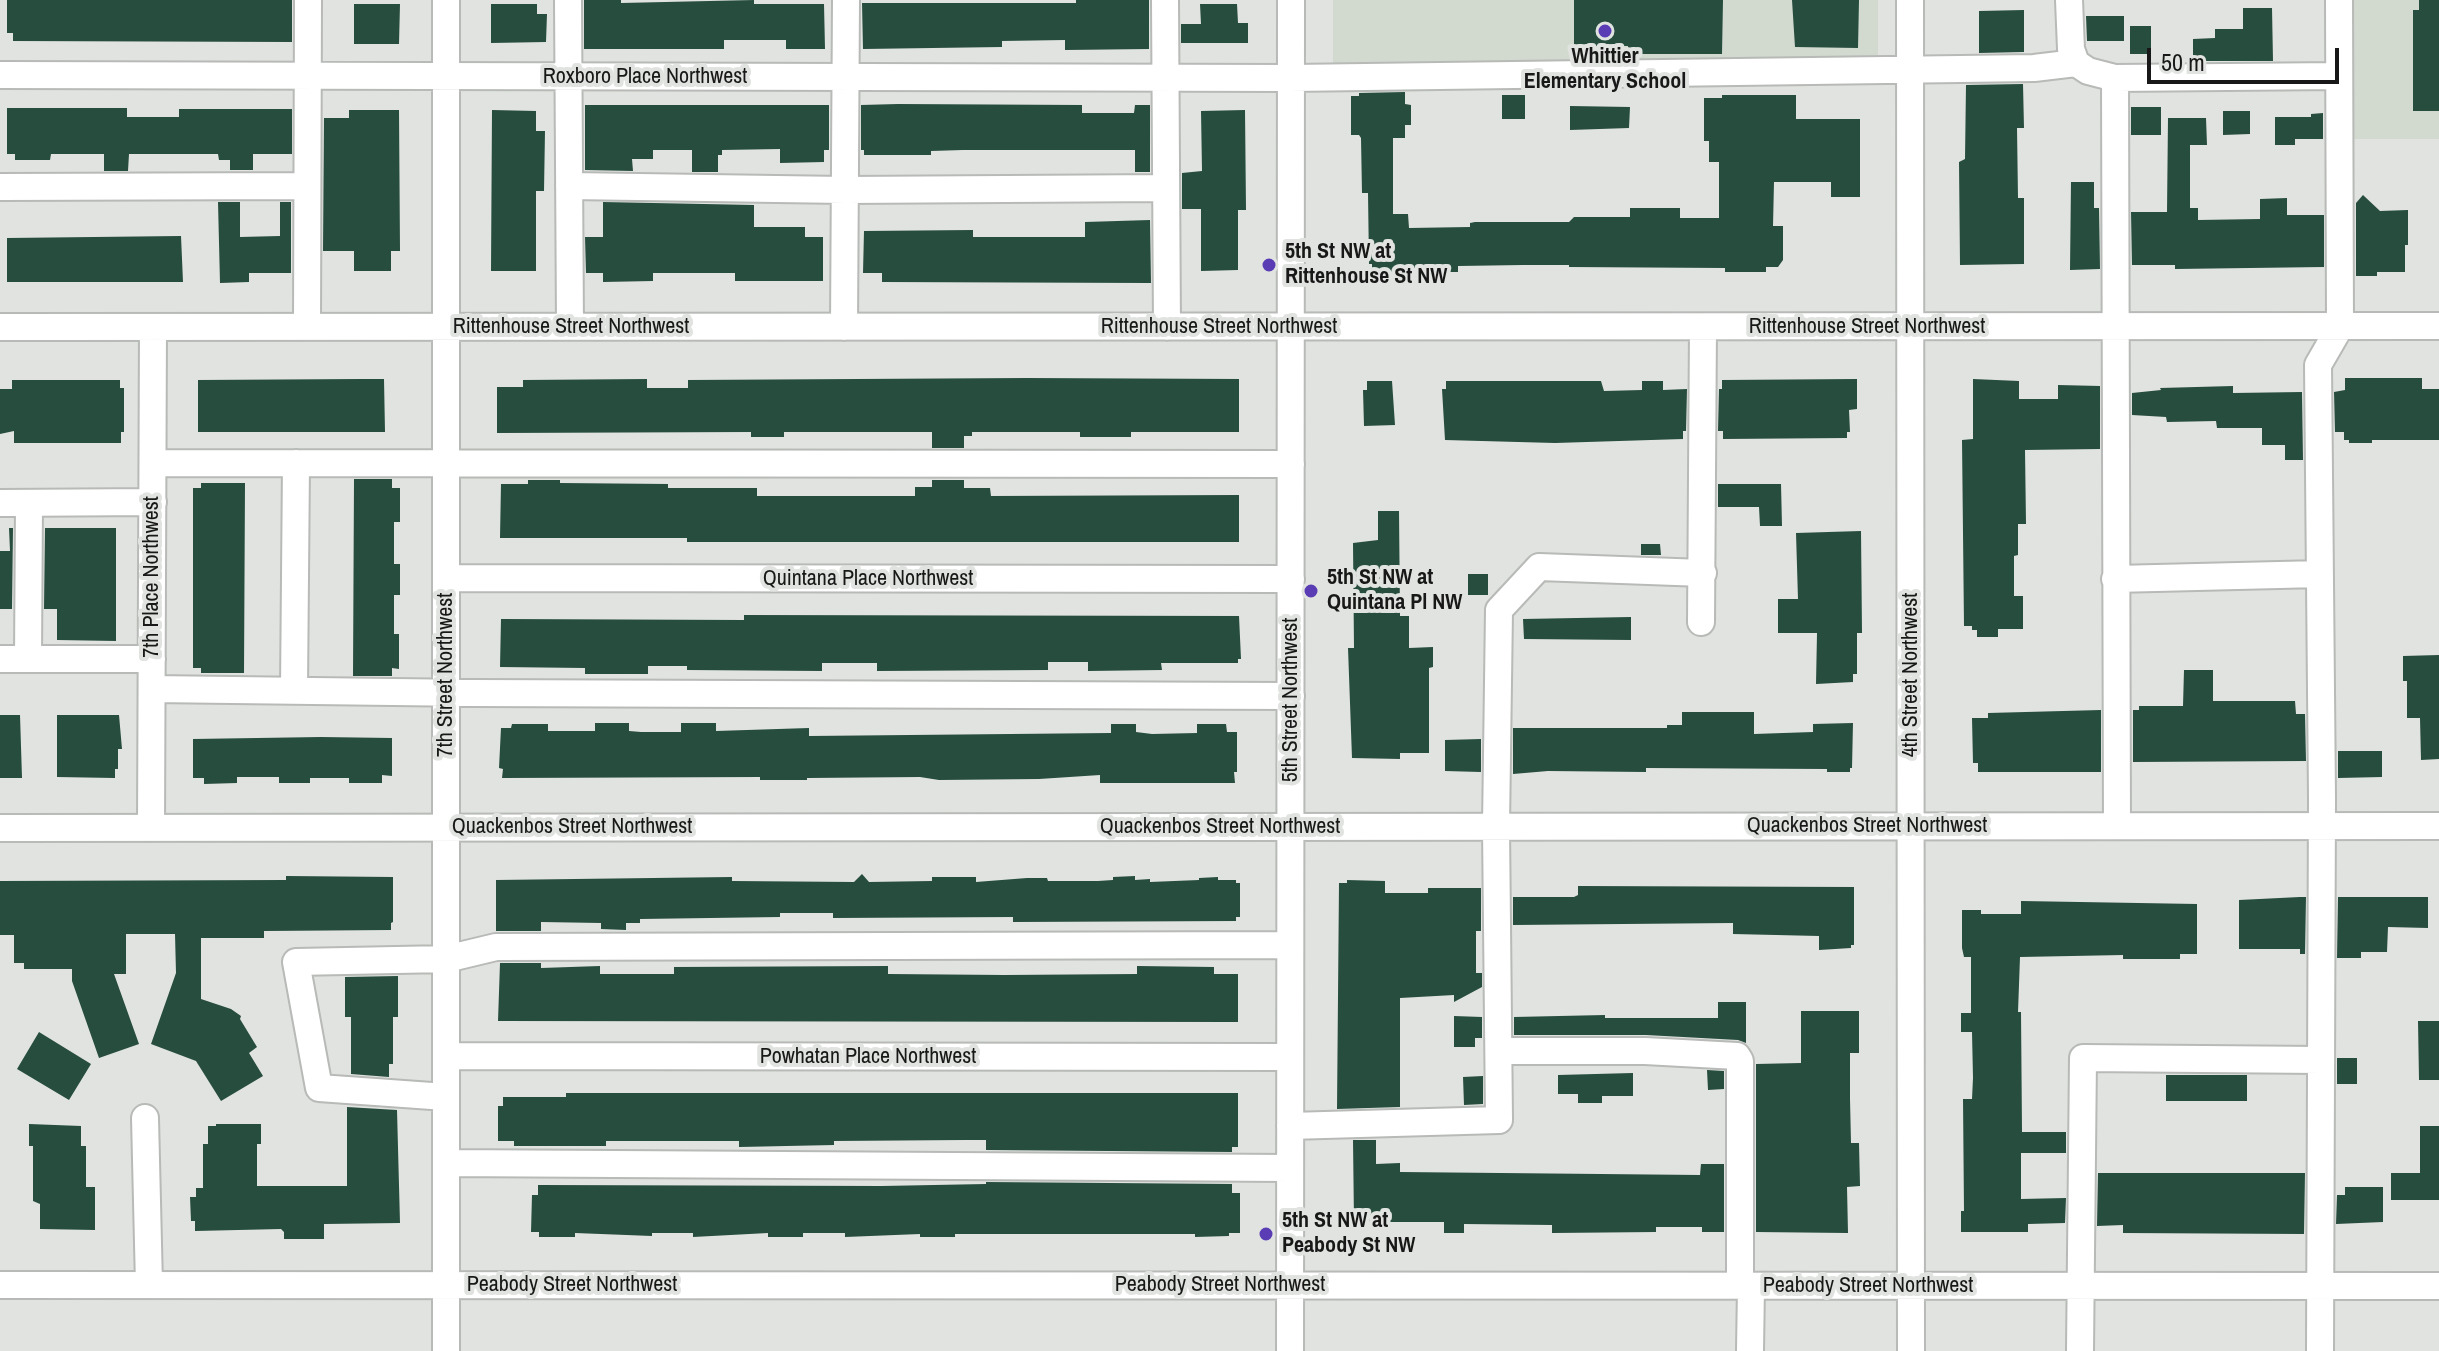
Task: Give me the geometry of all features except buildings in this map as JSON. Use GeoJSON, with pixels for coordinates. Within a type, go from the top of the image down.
{"type":"FeatureCollection","features":[{"type":"Feature","properties":{"kind":"street"},"geometry":{"type":"LineString","coordinates":[[307,327],[308,0]]}},
{"type":"Feature","properties":{"kind":"street","name":"7th Street Northwest"},"geometry":{"type":"LineString","coordinates":[[446,0],[446,1351]]}},
{"type":"Feature","properties":{"kind":"street"},"geometry":{"type":"LineString","coordinates":[[568,0],[570,327]]}},
{"type":"Feature","properties":{"kind":"street"},"geometry":{"type":"LineString","coordinates":[[844,327],[846,0]]}},
{"type":"Feature","properties":{"kind":"street"},"geometry":{"type":"LineString","coordinates":[[1165,0],[1167,327]]}},
{"type":"Feature","properties":{"kind":"street","name":"5th Street Northwest"},"geometry":{"type":"LineString","coordinates":[[1290,1351],[1291,0]]}},
{"type":"Feature","properties":{"kind":"street","name":"4th Street Northwest"},"geometry":{"type":"LineString","coordinates":[[1910,0],[1911,1351]]}},
{"type":"Feature","properties":{"kind":"street"},"geometry":{"type":"LineString","coordinates":[[2069,0],[2071,49],[2076,63],[2088,71],[2115,78],[2338,76]]}},
{"type":"Feature","properties":{"kind":"street"},"geometry":{"type":"LineString","coordinates":[[2320,1351],[2322,826],[2318,365],[2340,327],[2339,0]]}},
{"type":"Feature","properties":{"kind":"street","name":"Roxboro Place Northwest"},"geometry":{"type":"LineString","coordinates":[[0,75],[1291,78],[2034,68],[2076,63]]}},
{"type":"Feature","properties":{"kind":"street"},"geometry":{"type":"LineString","coordinates":[[2115,78],[2117,826]]}},
{"type":"Feature","properties":{"kind":"street"},"geometry":{"type":"LineString","coordinates":[[0,187],[307,186]]}},
{"type":"Feature","properties":{"kind":"street"},"geometry":{"type":"LineString","coordinates":[[569,186],[845,190],[1166,188]]}},
{"type":"Feature","properties":{"kind":"street","name":"Rittenhouse Street Northwest"},"geometry":{"type":"LineString","coordinates":[[0,327],[2439,326]]}},
{"type":"Feature","properties":{"kind":"street","name":"7th Place Northwest"},"geometry":{"type":"LineString","coordinates":[[151,828],[153,327]]}},
{"type":"Feature","properties":{"kind":"street"},"geometry":{"type":"LineString","coordinates":[[1701,622],[1703,327]]}},
{"type":"Feature","properties":{"kind":"street"},"geometry":{"type":"LineString","coordinates":[[153,463],[1291,464]]}},
{"type":"Feature","properties":{"kind":"street"},"geometry":{"type":"LineString","coordinates":[[294,690],[296,463]]}},
{"type":"Feature","properties":{"kind":"street"},"geometry":{"type":"LineString","coordinates":[[0,503],[153,502]]}},
{"type":"Feature","properties":{"kind":"street"},"geometry":{"type":"LineString","coordinates":[[28,659],[29,503]]}},
{"type":"Feature","properties":{"kind":"street"},"geometry":{"type":"LineString","coordinates":[[1290,1126],[1499,1120],[1496,827],[1499,610],[1539,567],[1703,573]]}},
{"type":"Feature","properties":{"kind":"street"},"geometry":{"type":"LineString","coordinates":[[2115,579],[2320,574]]}},
{"type":"Feature","properties":{"kind":"street","name":"Quintana Place Northwest"},"geometry":{"type":"LineString","coordinates":[[446,578],[1291,579]]}},
{"type":"Feature","properties":{"kind":"street"},"geometry":{"type":"LineString","coordinates":[[0,659],[152,659]]}},
{"type":"Feature","properties":{"kind":"street"},"geometry":{"type":"LineString","coordinates":[[152,689],[1291,696]]}},
{"type":"Feature","properties":{"kind":"street","name":"Quackenbos Street Northwest"},"geometry":{"type":"LineString","coordinates":[[0,828],[2439,826]]}},
{"type":"Feature","properties":{"kind":"street"},"geometry":{"type":"LineString","coordinates":[[446,1097],[319,1088],[296,962],[446,959],[496,947],[1290,945]]}},
{"type":"Feature","properties":{"kind":"street"},"geometry":{"type":"LineString","coordinates":[[1499,1051],[1645,1051],[1737,1056],[1740,1061],[1750,1351]]}},
{"type":"Feature","properties":{"kind":"street","name":"Powhatan Place Northwest"},"geometry":{"type":"LineString","coordinates":[[446,1056],[1290,1057]]}},
{"type":"Feature","properties":{"kind":"street"},"geometry":{"type":"LineString","coordinates":[[2080,1351],[2083,1058],[2321,1060]]}},
{"type":"Feature","properties":{"kind":"street"},"geometry":{"type":"LineString","coordinates":[[145,1118],[149,1285]]}},
{"type":"Feature","properties":{"kind":"street"},"geometry":{"type":"LineString","coordinates":[[446,1163],[1290,1168]]}},
{"type":"Feature","properties":{"kind":"street","name":"Peabody Street Northwest"},"geometry":{"type":"LineString","coordinates":[[0,1285],[2439,1286]]}},
{"type":"Feature","properties":{"kind":"shaded area","name":"Whittier Elementary School"},"geometry":{"type":"Polygon","coordinates":[[[1333,0],[1878,0],[1878,61],[1333,63],[1333,0]]]}},
{"type":"Feature","properties":{"kind":"shaded area"},"geometry":{"type":"Polygon","coordinates":[[[2350,0],[2439,0],[2439,139],[2350,139],[2350,0]]]}},
{"type":"Feature","properties":{"kind":"place","name":"Whittier Elementary School"},"geometry":{"type":"Point","coordinates":[1605,31]}},
{"type":"Feature","properties":{"kind":"place","name":"5th St NW at Rittenhouse St NW"},"geometry":{"type":"Point","coordinates":[1269,265]}},
{"type":"Feature","properties":{"kind":"place","name":"5th St NW at Quintana Pl NW"},"geometry":{"type":"Point","coordinates":[1311,591]}},
{"type":"Feature","properties":{"kind":"place","name":"5th St NW at Peabody St NW"},"geometry":{"type":"Point","coordinates":[1266,1234]}}]}
